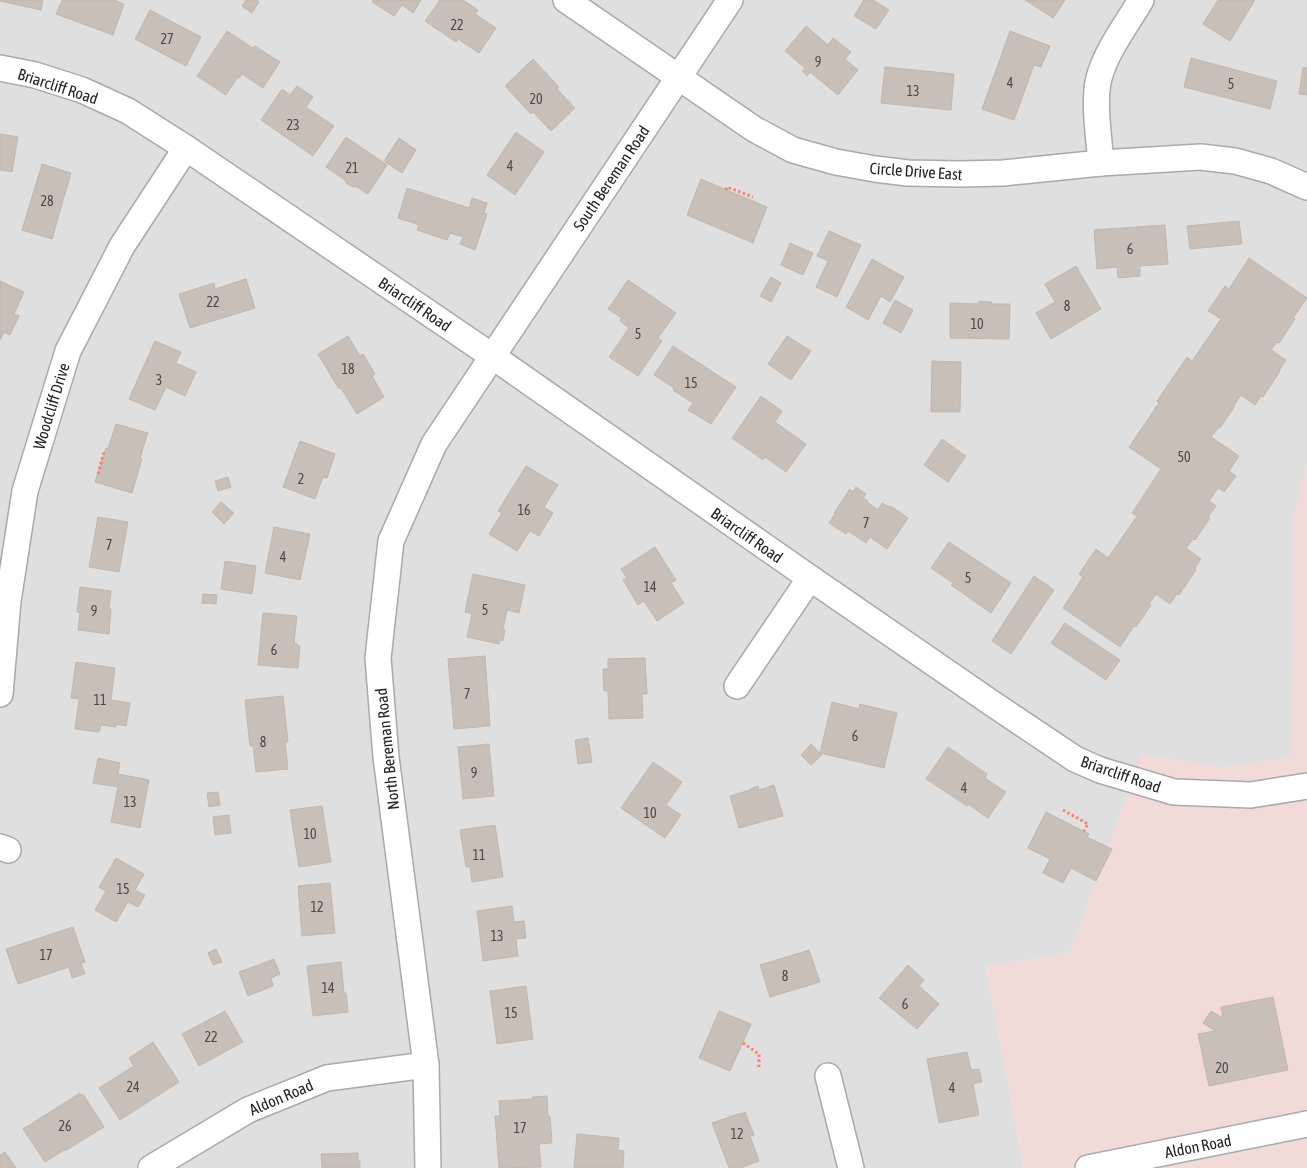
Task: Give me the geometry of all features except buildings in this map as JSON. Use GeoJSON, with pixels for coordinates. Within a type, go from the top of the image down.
{"type":"FeatureCollection","features":[{"type":"Feature","properties":{"kind":"street","name":"Circle Drive East"},"geometry":{"type":"LineString","coordinates":[[566,0],[754,129],[793,150],[836,162],[875,169],[931,174],[1003,174],[1101,163],[1201,156],[1271,171],[1307,187]]}},
{"type":"Feature","properties":{"kind":"street","name":"South Bereman Road"},"geometry":{"type":"LineString","coordinates":[[492,356],[730,0]]}},
{"type":"Feature","properties":{"kind":"street"},"geometry":{"type":"LineString","coordinates":[[1101,163],[1097,105],[1099,80],[1104,64],[1141,0]]}},
{"type":"Feature","properties":{"kind":"street","name":"Briarcliff Road"},"geometry":{"type":"LineString","coordinates":[[0,68],[35,75],[82,90],[128,111],[186,148],[492,356],[810,578],[1075,759],[1100,770],[1174,792],[1251,795],[1307,786]]}},
{"type":"Feature","properties":{"kind":"street","name":"Woodcliff Drive"},"geometry":{"type":"LineString","coordinates":[[0,694],[8,601],[25,491],[68,351],[122,246],[186,148]]}},
{"type":"Feature","properties":{"kind":"street","name":"North Bereman Road"},"geometry":{"type":"LineString","coordinates":[[428,1168],[426,1065],[386,758],[378,658],[391,541],[434,444],[492,356]]}},
{"type":"Feature","properties":{"kind":"street"},"geometry":{"type":"LineString","coordinates":[[737,686],[810,578]]}},
{"type":"Feature","properties":{"kind":"street","name":"Aldon Road"},"geometry":{"type":"LineString","coordinates":[[151,1168],[248,1110],[327,1078],[426,1065]]}},
{"type":"Feature","properties":{"kind":"street"},"geometry":{"type":"LineString","coordinates":[[828,1076],[851,1168]]}},
{"type":"Feature","properties":{"kind":"street","name":"Aldon Road"},"geometry":{"type":"LineString","coordinates":[[1088,1168],[1307,1124]]}},
{"type":"Feature","properties":{"kind":"path"},"geometry":{"type":"LineString","coordinates":[[726,190],[727,187],[753,198]]}},
{"type":"Feature","properties":{"kind":"path"},"geometry":{"type":"LineString","coordinates":[[98,474],[104,452]]}},
{"type":"Feature","properties":{"kind":"path"},"geometry":{"type":"LineString","coordinates":[[1063,810],[1088,824],[1084,831]]}},
{"type":"Feature","properties":{"kind":"path"},"geometry":{"type":"LineString","coordinates":[[743,1043],[758,1054],[759,1069]]}},
{"type":"Feature","properties":{"kind":"shaded area"},"geometry":{"type":"Polygon","coordinates":[[[0,0],[1307,0],[1307,465],[1294,517],[1292,758],[1220,768],[1142,755],[1070,953],[986,967],[1024,1168],[0,1168],[0,0]]]}},
{"type":"Feature","properties":{"kind":"shaded area"},"geometry":{"type":"Polygon","coordinates":[[[1307,465],[1307,1168],[1024,1168],[986,967],[1070,953],[1142,755],[1220,768],[1292,758],[1294,517],[1307,465]]]}}]}
